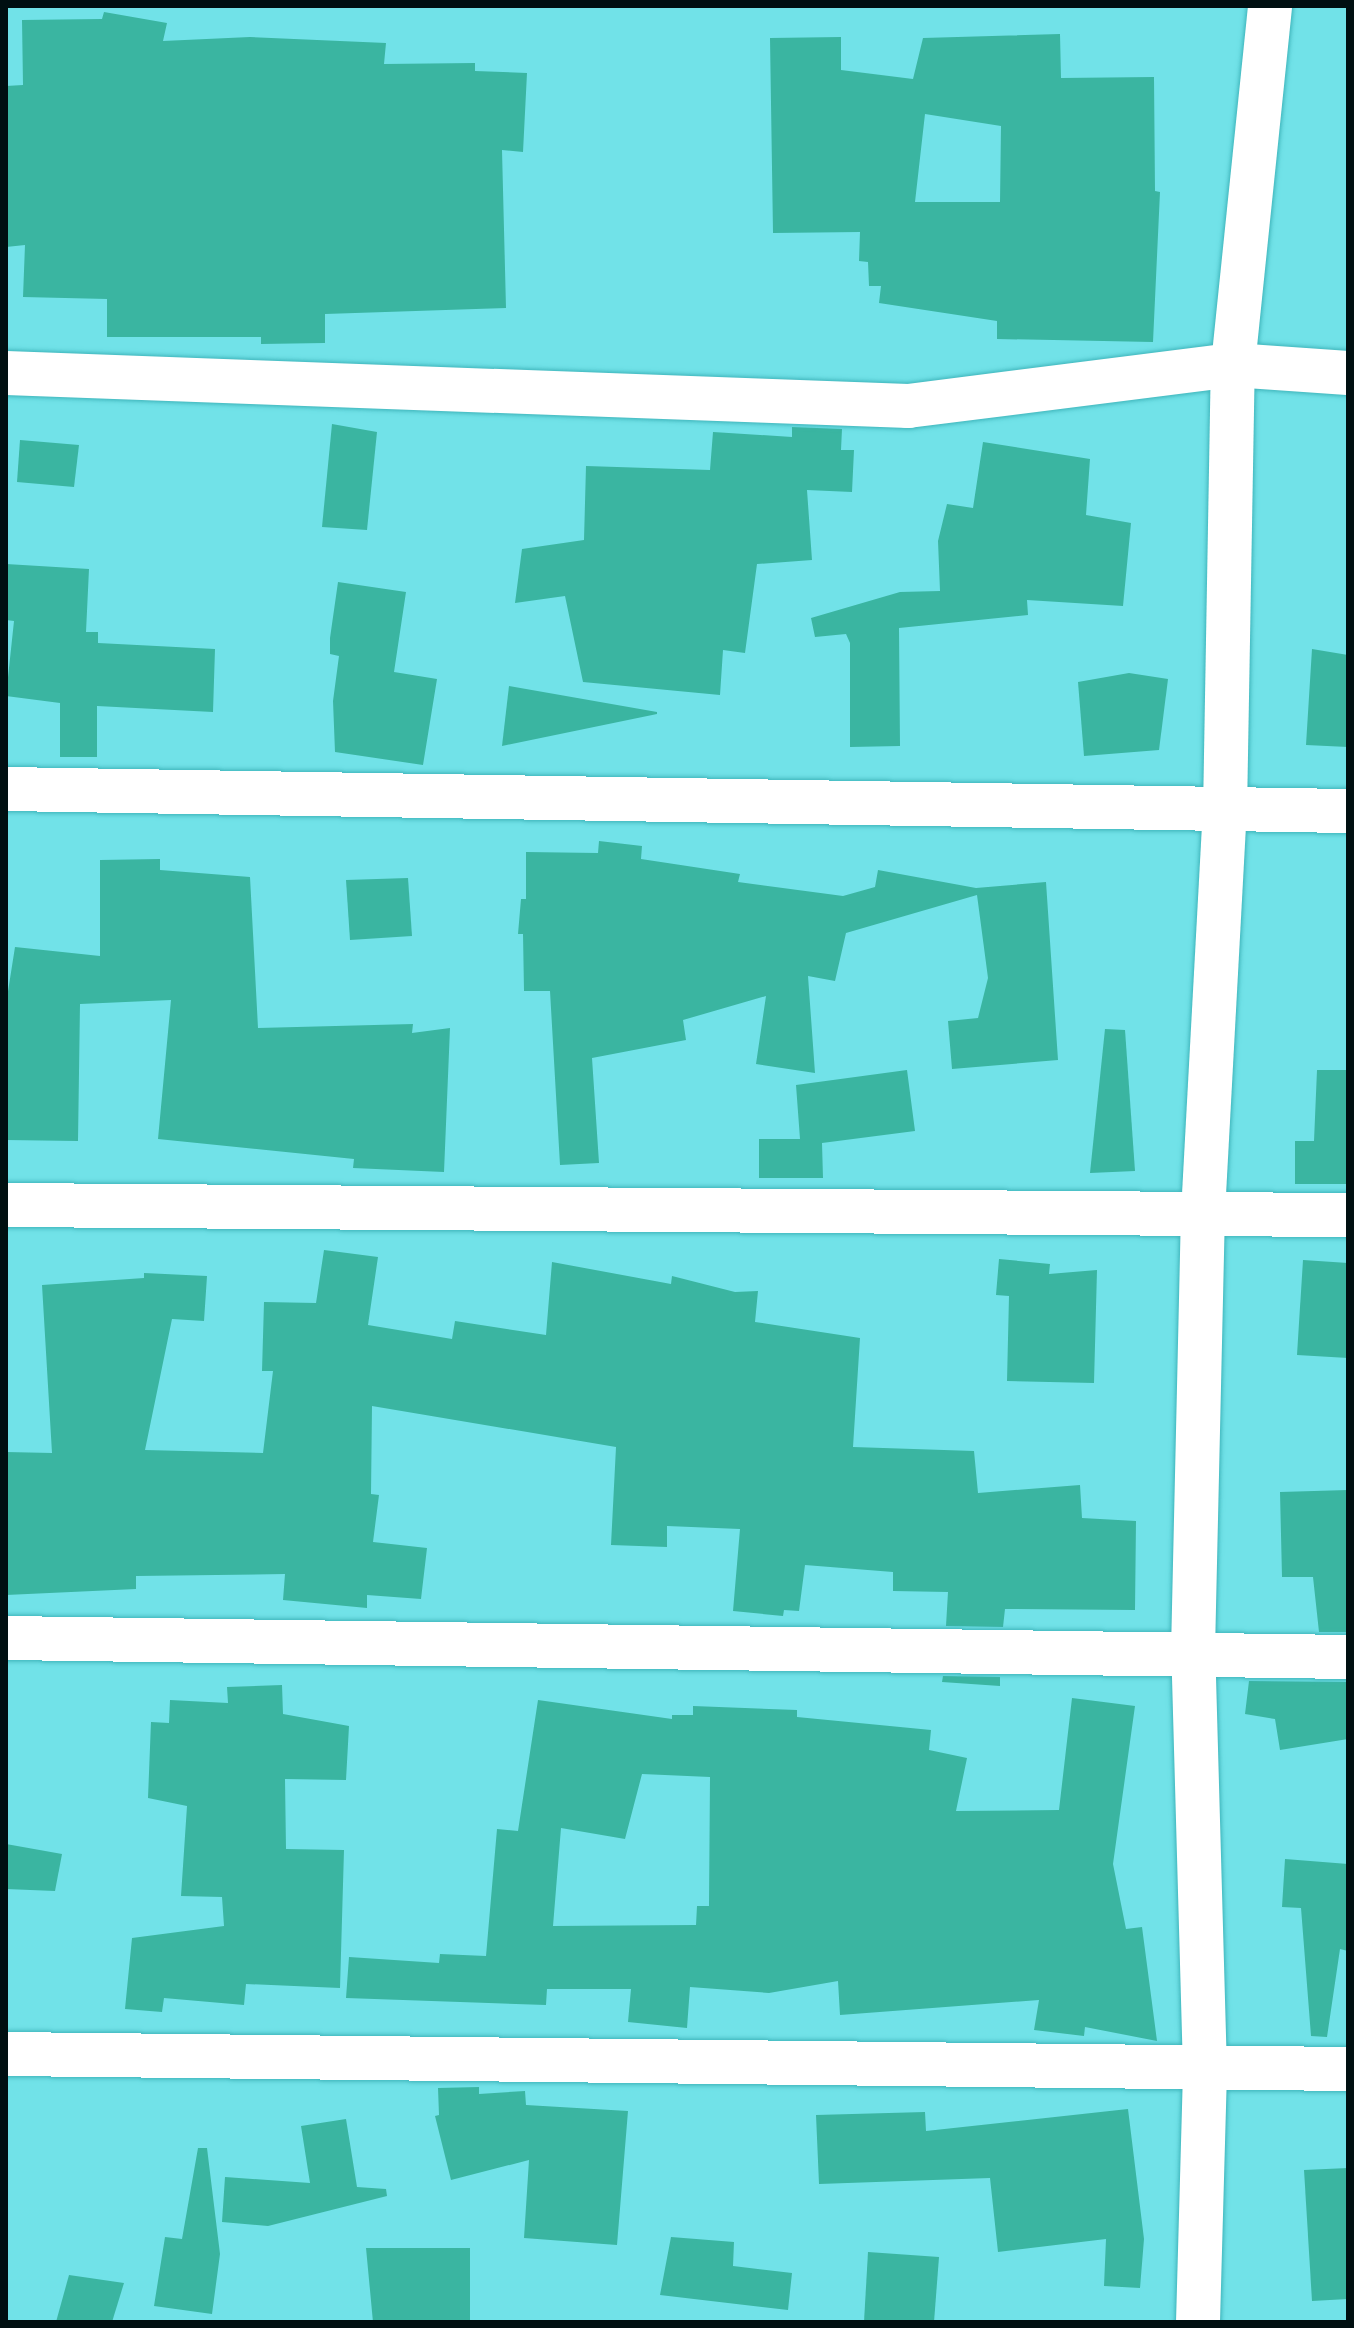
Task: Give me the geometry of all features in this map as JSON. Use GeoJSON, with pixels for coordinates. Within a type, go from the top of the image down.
{"type":"FeatureCollection","features":[{"type":"Feature","properties":{"kind":"street"},"geometry":{"type":"LineString","coordinates":[[1198,2322],[1205,2071],[1193,1651],[1203,1213],[1225,812],[1233,365],[1270,6]]}},
{"type":"Feature","properties":{"kind":"street"},"geometry":{"type":"LineString","coordinates":[[6,373],[908,406],[1233,365],[1348,373]]}},
{"type":"Feature","properties":{"kind":"street"},"geometry":{"type":"LineString","coordinates":[[6,789],[1225,812],[1348,811]]}},
{"type":"Feature","properties":{"kind":"street"},"geometry":{"type":"LineString","coordinates":[[6,1205],[1348,1215]]}},
{"type":"Feature","properties":{"kind":"street"},"geometry":{"type":"LineString","coordinates":[[6,1638],[1193,1651],[1348,1657]]}},
{"type":"Feature","properties":{"kind":"street"},"geometry":{"type":"LineString","coordinates":[[6,2054],[458,2055],[1205,2071],[1348,2069]]}},
{"type":"Feature","properties":{"kind":"building"},"geometry":{"type":"Polygon","coordinates":[[[104,12],[167,23],[163,41],[250,37],[386,43],[384,64],[475,63],[475,71],[527,73],[523,152],[502,150],[506,308],[325,314],[325,343],[261,344],[261,337],[107,337],[107,299],[23,297],[25,245],[6,247],[6,86],[23,85],[22,20],[102,19],[104,12]]]}},
{"type":"Feature","properties":{"kind":"building"},"geometry":{"type":"Polygon","coordinates":[[[1060,34],[1061,78],[1154,77],[1155,191],[1160,192],[1153,342],[997,339],[997,321],[879,303],[881,286],[869,286],[868,262],[859,261],[860,232],[773,233],[770,38],[841,37],[841,70],[913,79],[923,38],[1060,34]],[[925,114],[915,202],[1000,202],[1001,126],[925,114]]]}},
{"type":"Feature","properties":{"kind":"building"},"geometry":{"type":"Polygon","coordinates":[[[332,424],[377,432],[367,530],[322,527],[332,424]]]}},
{"type":"Feature","properties":{"kind":"building"},"geometry":{"type":"Polygon","coordinates":[[[792,427],[842,429],[841,450],[854,450],[852,492],[807,490],[812,560],[757,564],[745,653],[723,650],[720,695],[583,682],[565,596],[515,603],[522,549],[584,540],[586,466],[710,470],[713,432],[792,437],[792,427]]]}},
{"type":"Feature","properties":{"kind":"building"},"geometry":{"type":"Polygon","coordinates":[[[20,440],[79,445],[74,487],[17,482],[20,440]]]}},
{"type":"Feature","properties":{"kind":"building"},"geometry":{"type":"Polygon","coordinates":[[[983,442],[1090,459],[1086,515],[1131,523],[1123,606],[1027,600],[1028,615],[899,628],[900,746],[850,747],[850,643],[846,634],[815,637],[811,618],[900,592],[940,591],[938,541],[947,504],[973,508],[983,442]]]}},
{"type":"Feature","properties":{"kind":"building"},"geometry":{"type":"Polygon","coordinates":[[[6,564],[89,569],[86,632],[98,632],[98,643],[215,649],[213,712],[97,706],[97,757],[60,757],[60,703],[6,696],[14,621],[6,620],[6,564]]]}},
{"type":"Feature","properties":{"kind":"building"},"geometry":{"type":"Polygon","coordinates":[[[338,582],[406,592],[394,672],[437,679],[423,765],[335,752],[333,701],[339,656],[330,654],[330,638],[338,582]]]}},
{"type":"Feature","properties":{"kind":"building"},"geometry":{"type":"Polygon","coordinates":[[[1312,649],[1348,655],[1348,747],[1306,745],[1312,649]]]}},
{"type":"Feature","properties":{"kind":"building"},"geometry":{"type":"Polygon","coordinates":[[[1129,673],[1168,679],[1159,750],[1084,756],[1078,682],[1129,673]]]}},
{"type":"Feature","properties":{"kind":"building"},"geometry":{"type":"Polygon","coordinates":[[[509,686],[657,712],[657,714],[502,746],[509,686]]]}},
{"type":"Feature","properties":{"kind":"building"},"geometry":{"type":"Polygon","coordinates":[[[599,841],[642,846],[641,859],[740,874],[738,882],[843,896],[875,887],[878,870],[976,888],[1046,882],[1058,1060],[952,1069],[948,1021],[978,1018],[988,978],[977,895],[846,933],[835,981],[808,976],[815,1073],[756,1064],[766,996],[683,1020],[686,1040],[592,1058],[599,1163],[560,1165],[550,991],[524,991],[523,934],[518,934],[521,899],[526,899],[526,852],[598,853],[599,841]]]}},
{"type":"Feature","properties":{"kind":"building"},"geometry":{"type":"Polygon","coordinates":[[[160,859],[160,870],[250,877],[258,1028],[413,1024],[412,1033],[450,1028],[444,1172],[353,1168],[354,1159],[158,1139],[171,1000],[80,1004],[78,1141],[6,1140],[6,1004],[15,947],[100,956],[100,860],[160,859]]]}},
{"type":"Feature","properties":{"kind":"building"},"geometry":{"type":"Polygon","coordinates":[[[408,878],[412,936],[350,940],[346,880],[408,878]]]}},
{"type":"Feature","properties":{"kind":"building"},"geometry":{"type":"Polygon","coordinates":[[[1105,1029],[1125,1030],[1135,1171],[1090,1173],[1105,1029]]]}},
{"type":"Feature","properties":{"kind":"building"},"geometry":{"type":"Polygon","coordinates":[[[907,1070],[915,1131],[822,1143],[823,1178],[759,1178],[759,1139],[800,1139],[796,1085],[907,1070]]]}},
{"type":"Feature","properties":{"kind":"building"},"geometry":{"type":"Polygon","coordinates":[[[1317,1070],[1348,1070],[1348,1184],[1295,1184],[1295,1141],[1314,1141],[1317,1070]]]}},
{"type":"Feature","properties":{"kind":"building"},"geometry":{"type":"Polygon","coordinates":[[[324,1250],[378,1257],[368,1325],[452,1339],[455,1321],[546,1335],[552,1262],[671,1284],[672,1276],[735,1292],[758,1291],[755,1322],[860,1338],[853,1447],[974,1451],[978,1493],[1080,1485],[1082,1518],[1136,1521],[1135,1610],[1005,1609],[1003,1627],[946,1626],[948,1592],[893,1591],[893,1572],[805,1565],[799,1611],[784,1610],[783,1616],[733,1611],[740,1529],[667,1526],[667,1547],[611,1545],[616,1447],[372,1406],[371,1494],[379,1495],[373,1542],[427,1548],[421,1599],[367,1595],[367,1608],[283,1600],[285,1574],[136,1576],[136,1589],[6,1595],[6,1452],[52,1453],[42,1285],[144,1278],[144,1273],[207,1276],[204,1321],[172,1319],[145,1450],[263,1453],[273,1371],[262,1371],[264,1302],[316,1303],[324,1250]]]}},
{"type":"Feature","properties":{"kind":"building"},"geometry":{"type":"Polygon","coordinates":[[[999,1259],[1050,1264],[1049,1274],[1097,1270],[1094,1383],[1007,1381],[1009,1296],[996,1295],[999,1259]]]}},
{"type":"Feature","properties":{"kind":"building"},"geometry":{"type":"Polygon","coordinates":[[[1303,1260],[1348,1263],[1348,1358],[1297,1355],[1303,1260]]]}},
{"type":"Feature","properties":{"kind":"building"},"geometry":{"type":"Polygon","coordinates":[[[1348,1490],[1348,1632],[1319,1632],[1313,1577],[1282,1577],[1280,1492],[1348,1490]]]}},
{"type":"Feature","properties":{"kind":"building"},"geometry":{"type":"Polygon","coordinates":[[[943,1676],[1000,1677],[1000,1686],[942,1682],[943,1676]]]}},
{"type":"Feature","properties":{"kind":"building"},"geometry":{"type":"Polygon","coordinates":[[[1249,1681],[1348,1682],[1348,1739],[1280,1750],[1275,1719],[1245,1714],[1249,1681]]]}},
{"type":"Feature","properties":{"kind":"building"},"geometry":{"type":"Polygon","coordinates":[[[282,1685],[283,1714],[349,1726],[346,1780],[285,1779],[286,1849],[344,1850],[340,1988],[246,1984],[244,2005],[164,1998],[162,2012],[125,2009],[132,1938],[224,1926],[222,1897],[181,1896],[187,1806],[148,1798],[151,1722],[169,1723],[170,1700],[228,1703],[227,1687],[282,1685]]]}},
{"type":"Feature","properties":{"kind":"building"},"geometry":{"type":"Polygon","coordinates":[[[1072,1698],[1135,1706],[1113,1864],[1126,1929],[1142,1927],[1157,2041],[1085,2027],[1084,2036],[1034,2030],[1039,2000],[840,2015],[838,1981],[769,1993],[690,1987],[687,2028],[628,2022],[631,1989],[547,1989],[546,2005],[346,1998],[349,1957],[439,1963],[440,1954],[486,1956],[497,1829],[518,1831],[538,1700],[672,1719],[672,1715],[693,1715],[693,1706],[797,1710],[797,1717],[931,1730],[929,1750],[967,1758],[956,1811],[1059,1810],[1072,1698]],[[642,1774],[625,1839],[561,1828],[553,1926],[696,1925],[697,1906],[709,1906],[710,1777],[642,1774]]]}},
{"type":"Feature","properties":{"kind":"building"},"geometry":{"type":"Polygon","coordinates":[[[6,1844],[62,1854],[55,1891],[6,1889],[6,1844]]]}},
{"type":"Feature","properties":{"kind":"building"},"geometry":{"type":"Polygon","coordinates":[[[1285,1859],[1348,1864],[1348,1951],[1340,1949],[1327,2037],[1311,2036],[1301,1908],[1282,1907],[1285,1859]]]}},
{"type":"Feature","properties":{"kind":"building"},"geometry":{"type":"Polygon","coordinates":[[[479,2087],[479,2094],[525,2091],[526,2105],[628,2111],[617,2245],[524,2238],[529,2160],[451,2180],[435,2116],[439,2115],[438,2088],[479,2087]]]}},
{"type":"Feature","properties":{"kind":"building"},"geometry":{"type":"Polygon","coordinates":[[[1128,2109],[1144,2239],[1140,2288],[1104,2286],[1106,2239],[998,2252],[990,2178],[819,2184],[816,2115],[925,2112],[926,2131],[1128,2109]]]}},
{"type":"Feature","properties":{"kind":"building"},"geometry":{"type":"Polygon","coordinates":[[[346,2119],[357,2187],[386,2189],[387,2196],[268,2226],[222,2222],[225,2177],[310,2183],[301,2126],[346,2119]]]}},
{"type":"Feature","properties":{"kind":"building"},"geometry":{"type":"Polygon","coordinates":[[[198,2148],[207,2148],[220,2254],[212,2314],[154,2306],[165,2237],[182,2239],[198,2148]]]}},
{"type":"Feature","properties":{"kind":"building"},"geometry":{"type":"Polygon","coordinates":[[[1348,2168],[1348,2299],[1312,2301],[1304,2170],[1348,2168]]]}},
{"type":"Feature","properties":{"kind":"building"},"geometry":{"type":"Polygon","coordinates":[[[671,2237],[734,2242],[733,2266],[792,2273],[788,2310],[660,2295],[671,2237]]]}},
{"type":"Feature","properties":{"kind":"building"},"geometry":{"type":"Polygon","coordinates":[[[366,2248],[470,2248],[470,2322],[373,2322],[366,2248]]]}},
{"type":"Feature","properties":{"kind":"building"},"geometry":{"type":"Polygon","coordinates":[[[868,2252],[939,2257],[934,2322],[864,2322],[868,2252]]]}},
{"type":"Feature","properties":{"kind":"building"},"geometry":{"type":"Polygon","coordinates":[[[69,2275],[124,2283],[112,2322],[56,2322],[69,2275]]]}}]}
